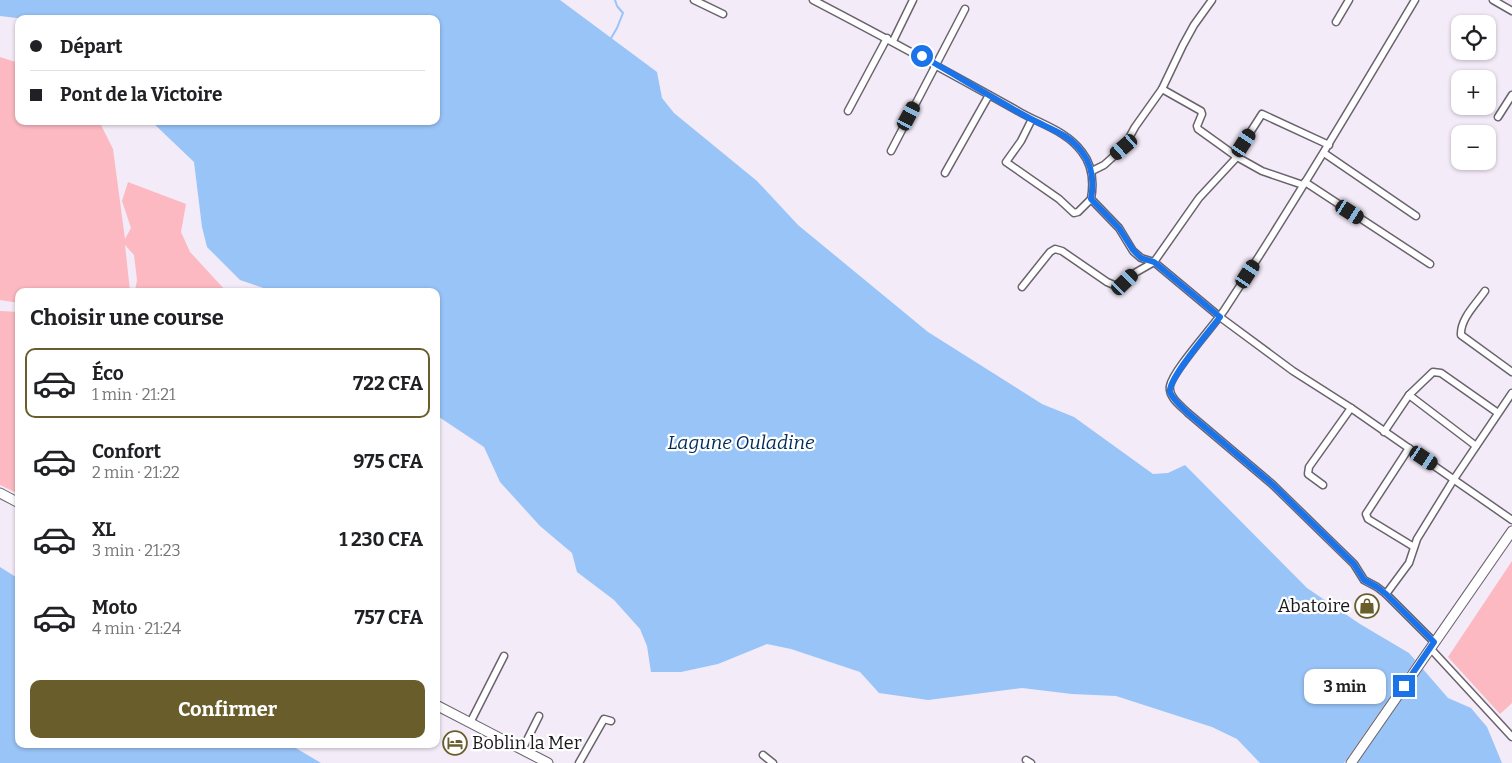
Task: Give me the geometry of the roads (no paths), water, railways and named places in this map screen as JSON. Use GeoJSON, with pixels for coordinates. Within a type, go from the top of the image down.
{"type":"FeatureCollection","features":[{"type":"Feature","properties":{"kind":"street"},"geometry":{"type":"LineString","coordinates":[[694,0],[723,14]]}},
{"type":"Feature","properties":{"kind":"street"},"geometry":{"type":"LineString","coordinates":[[813,0],[890,39],[1032,119],[1070,138],[1082,151],[1092,171],[1093,189],[1091,199],[1078,212],[1074,213],[1059,199],[1025,174],[1010,167],[1006,162],[1021,141],[1032,119]]}},
{"type":"Feature","properties":{"kind":"street"},"geometry":{"type":"LineString","coordinates":[[848,111],[913,0]]}},
{"type":"Feature","properties":{"kind":"street"},"geometry":{"type":"LineString","coordinates":[[1092,171],[1104,164],[1124,147],[1135,127],[1162,89],[1183,44],[1212,0]]}},
{"type":"Feature","properties":{"kind":"street"},"geometry":{"type":"LineString","coordinates":[[1336,22],[1350,0]]}},
{"type":"Feature","properties":{"kind":"street"},"geometry":{"type":"LineString","coordinates":[[1415,0],[1324,153],[1220,317],[1179,370],[1170,384],[1170,391],[1176,401],[1188,413],[1272,484],[1354,564],[1364,580],[1386,594],[1430,649],[1512,737]]}},
{"type":"Feature","properties":{"kind":"street"},"geometry":{"type":"LineString","coordinates":[[1493,0],[1512,12]]}},
{"type":"Feature","properties":{"kind":"street"},"geometry":{"type":"LineString","coordinates":[[890,151],[965,9]]}},
{"type":"Feature","properties":{"kind":"street"},"geometry":{"type":"LineString","coordinates":[[1162,89],[1201,111],[1198,129],[1236,157],[1262,171],[1304,183],[1430,264]]}},
{"type":"Feature","properties":{"kind":"street"},"geometry":{"type":"LineString","coordinates":[[945,173],[989,95]]}},
{"type":"Feature","properties":{"kind":"street"},"geometry":{"type":"LineString","coordinates":[[1498,117],[1512,95]]}},
{"type":"Feature","properties":{"kind":"street"},"geometry":{"type":"LineString","coordinates":[[1022,287],[1050,252],[1056,249],[1114,285],[1125,282],[1133,274],[1154,262],[1199,198],[1236,157],[1262,114],[1329,145]]}},
{"type":"Feature","properties":{"kind":"street"},"geometry":{"type":"LineString","coordinates":[[1324,153],[1416,216]]}},
{"type":"Feature","properties":{"kind":"street"},"geometry":{"type":"LineString","coordinates":[[1091,199],[1119,228],[1133,250],[1141,258],[1154,262],[1220,317],[1293,371],[1351,408],[1512,520]]}},
{"type":"Feature","properties":{"kind":"street"},"geometry":{"type":"LineString","coordinates":[[1485,291],[1460,328],[1461,335],[1512,372]]}},
{"type":"Feature","properties":{"kind":"street"},"geometry":{"type":"LineString","coordinates":[[1384,432],[1409,395],[1430,374],[1436,372],[1498,413]]}},
{"type":"Feature","properties":{"kind":"street"},"geometry":{"type":"LineString","coordinates":[[1386,594],[1408,563],[1421,531],[1512,393]]}},
{"type":"Feature","properties":{"kind":"street"},"geometry":{"type":"LineString","coordinates":[[1409,395],[1476,446]]}},
{"type":"Feature","properties":{"kind":"street"},"geometry":{"type":"LineString","coordinates":[[1323,485],[1310,475],[1308,470],[1351,408]]}},
{"type":"Feature","properties":{"kind":"street"},"geometry":{"type":"LineString","coordinates":[[1409,448],[1366,514],[1368,519],[1414,547]]}},
{"type":"Feature","properties":{"kind":"street"},"geometry":{"type":"LineString","coordinates":[[0,493],[15,501]]}},
{"type":"Feature","properties":{"kind":"street"},"geometry":{"type":"LineString","coordinates":[[1351,763],[1512,531]]}},
{"type":"Feature","properties":{"kind":"street"},"geometry":{"type":"LineString","coordinates":[[470,723],[504,656]]}},
{"type":"Feature","properties":{"kind":"street"},"geometry":{"type":"LineString","coordinates":[[440,708],[548,763]]}},
{"type":"Feature","properties":{"kind":"street"},"geometry":{"type":"LineString","coordinates":[[522,750],[539,716]]}},
{"type":"Feature","properties":{"kind":"street"},"geometry":{"type":"LineString","coordinates":[[579,763],[604,719],[611,721]]}},
{"type":"Feature","properties":{"kind":"street"},"geometry":{"type":"LineString","coordinates":[[763,755],[774,763]]}},
{"type":"Feature","properties":{"kind":"water","name":"Lagune Ouladine"},"geometry":{"type":"Polygon","coordinates":[[[0,0],[560,0],[657,72],[662,98],[674,113],[757,181],[798,225],[928,332],[1042,404],[1074,417],[1153,474],[1168,473],[1185,465],[1307,588],[1360,624],[1409,653],[1448,698],[1471,708],[1487,727],[1502,763],[1260,763],[1237,739],[1212,727],[1116,696],[1072,694],[1022,688],[928,700],[879,693],[860,672],[791,649],[767,644],[718,664],[681,672],[651,672],[647,646],[640,629],[614,600],[577,572],[572,553],[540,526],[500,482],[484,447],[440,418],[440,288],[263,288],[240,280],[207,247],[202,227],[194,162],[155,125],[440,125],[440,15],[15,15],[15,18],[0,16],[0,0]]]}},
{"type":"Feature","properties":{"kind":"water"},"geometry":{"type":"Polygon","coordinates":[[[0,567],[15,576],[15,748],[296,748],[321,763],[0,763],[0,567]]]}},
{"type":"Feature","properties":{"kind":"waterway"},"geometry":{"type":"LineString","coordinates":[[610,40],[623,13],[615,0]]}},
{"type":"Feature","properties":{"kind":"place","name":"Abatoire"},"geometry":{"type":"Point","coordinates":[1367,606]}},
{"type":"Feature","properties":{"kind":"place","name":"Boblin la Mer"},"geometry":{"type":"Point","coordinates":[455,743]}}]}
